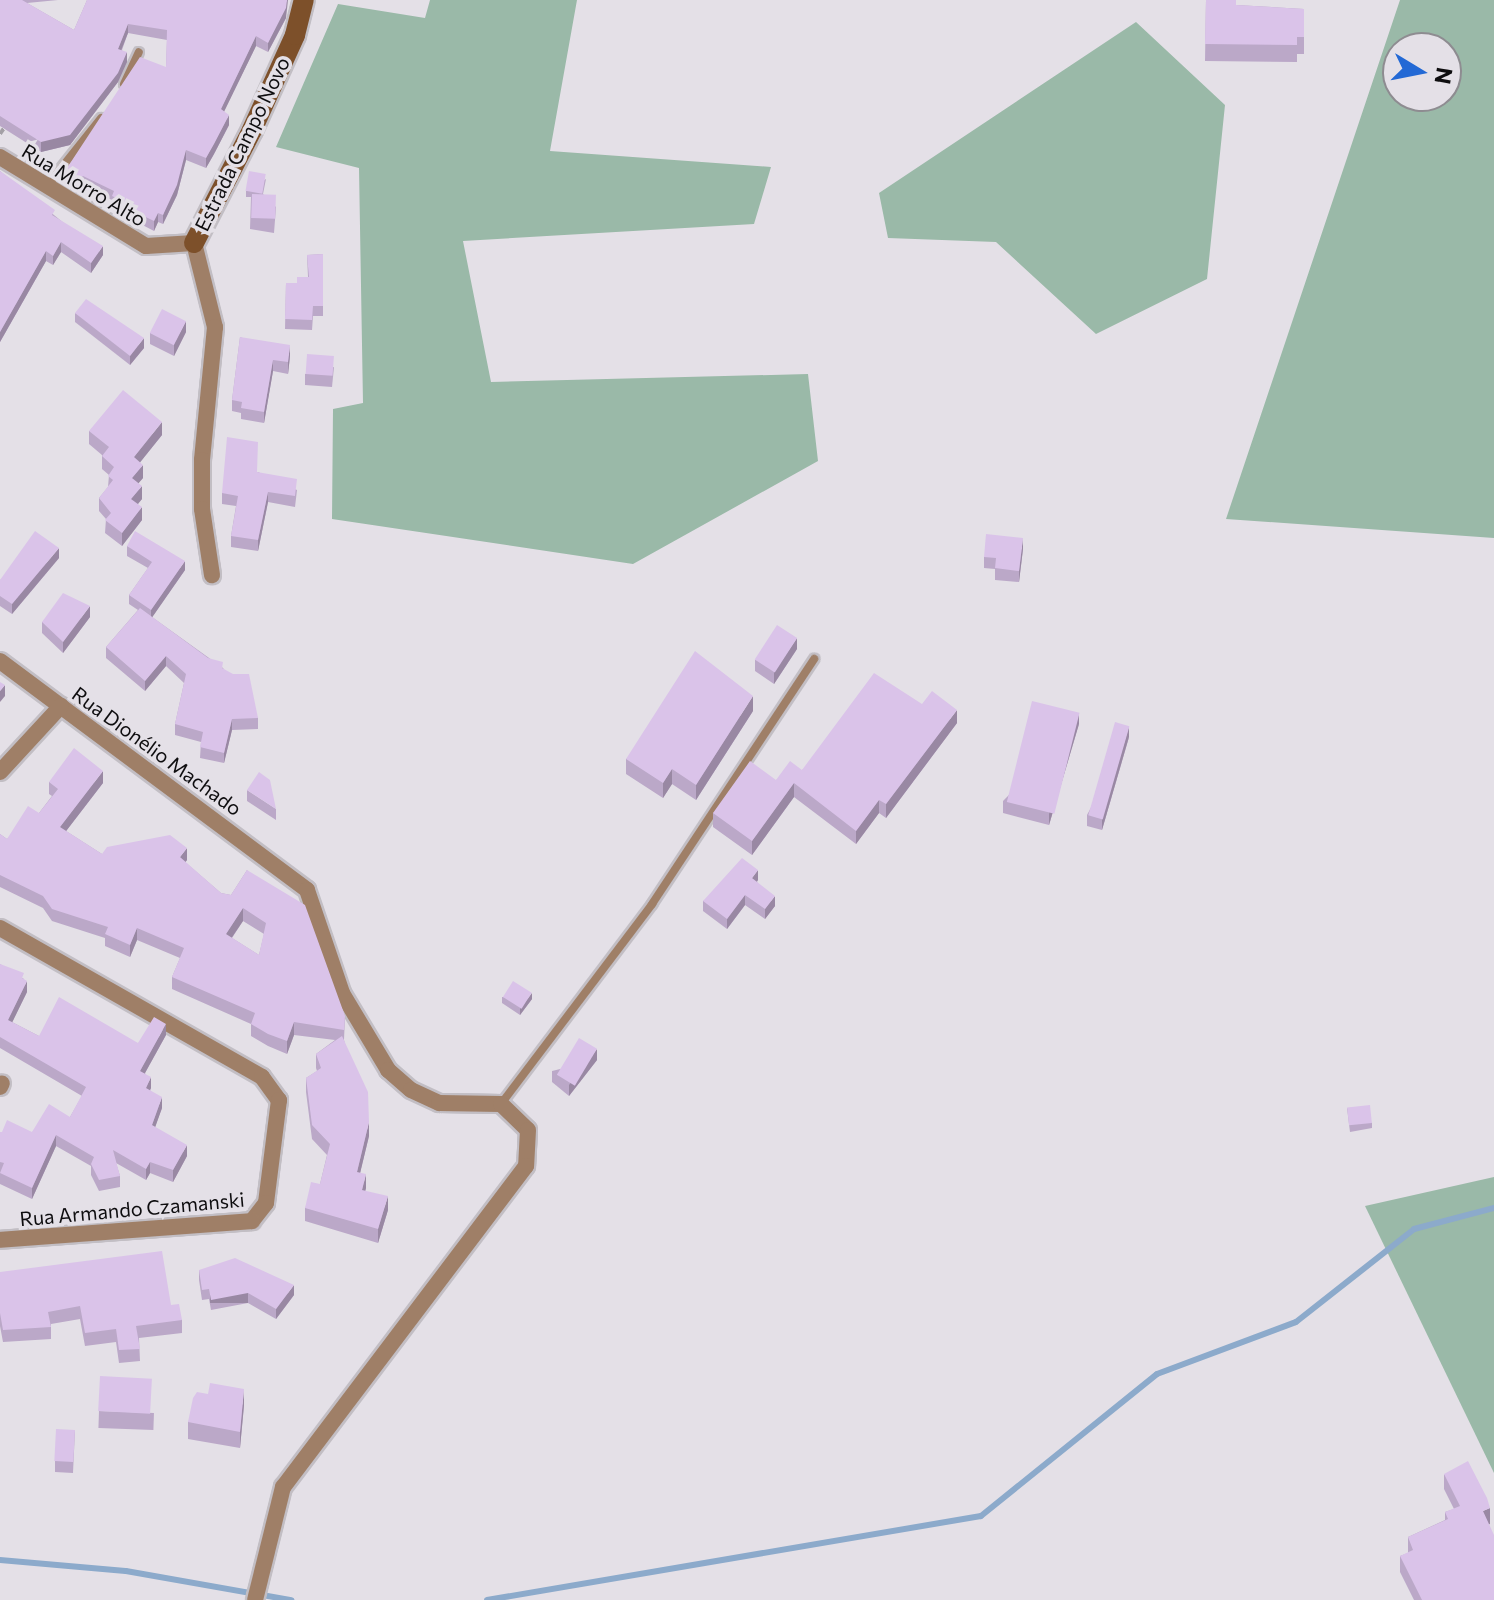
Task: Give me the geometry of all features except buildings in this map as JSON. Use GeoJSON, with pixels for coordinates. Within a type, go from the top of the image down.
{"type":"FeatureCollection","features":[{"type":"Feature","properties":{"kind":"street","name":"Estrada Campo Novo"},"geometry":{"type":"LineString","coordinates":[[212,575],[202,472],[215,327],[194,243],[252,130],[295,35],[304,0]]}},
{"type":"Feature","properties":{"kind":"street","name":"Rua Morro Alto"},"geometry":{"type":"LineString","coordinates":[[2,162],[146,246],[194,243]]}},
{"type":"Feature","properties":{"kind":"street","name":"Rua Dionélio Machado"},"geometry":{"type":"LineString","coordinates":[[0,661],[290,872],[316,906],[342,993],[388,1070],[411,1090],[439,1103],[501,1104]]}},
{"type":"Feature","properties":{"kind":"street"},"geometry":{"type":"LineString","coordinates":[[0,772],[61,706]]}},
{"type":"Feature","properties":{"kind":"street","name":"Rua Armando Czamanski"},"geometry":{"type":"LineString","coordinates":[[0,928],[270,1083],[279,1110],[263,1211],[252,1221],[0,1240]]}},
{"type":"Feature","properties":{"kind":"street"},"geometry":{"type":"LineString","coordinates":[[255,1600],[283,1487],[526,1166],[528,1130],[501,1104]]}},
{"type":"Feature","properties":{"kind":"lane"},"geometry":{"type":"LineString","coordinates":[[115,99],[139,52]]}},
{"type":"Feature","properties":{"kind":"lane"},"geometry":{"type":"LineString","coordinates":[[47,186],[105,112]]}},
{"type":"Feature","properties":{"kind":"lane"},"geometry":{"type":"LineString","coordinates":[[501,1104],[652,904],[814,659]]}},
{"type":"Feature","properties":{"kind":"path"},"geometry":{"type":"LineString","coordinates":[[0,134],[8,121]]}},
{"type":"Feature","properties":{"kind":"green space"},"geometry":{"type":"Polygon","coordinates":[[[430,0],[577,0],[550,151],[771,167],[754,224],[463,241],[491,382],[808,374],[818,461],[633,564],[332,519],[333,409],[363,403],[359,168],[276,147],[338,4],[425,18],[430,0]]]}},
{"type":"Feature","properties":{"kind":"green space"},"geometry":{"type":"Polygon","coordinates":[[[1400,0],[1494,0],[1494,538],[1226,519],[1382,54],[1382,112],[1462,112],[1462,32],[1389,32],[1400,0]]]}},
{"type":"Feature","properties":{"kind":"green space"},"geometry":{"type":"Polygon","coordinates":[[[1136,22],[1225,105],[1207,279],[1096,334],[996,242],[888,238],[879,193],[1136,22]]]}},
{"type":"Feature","properties":{"kind":"green space"},"geometry":{"type":"Polygon","coordinates":[[[1494,1177],[1494,1473],[1365,1206],[1494,1177]]]}},
{"type":"Feature","properties":{"kind":"waterway"},"geometry":{"type":"LineString","coordinates":[[487,1600],[981,1516],[1157,1374],[1296,1322],[1414,1229],[1494,1208]]}},
{"type":"Feature","properties":{"kind":"waterway"},"geometry":{"type":"LineString","coordinates":[[0,1560],[126,1571],[291,1600]]}}]}
